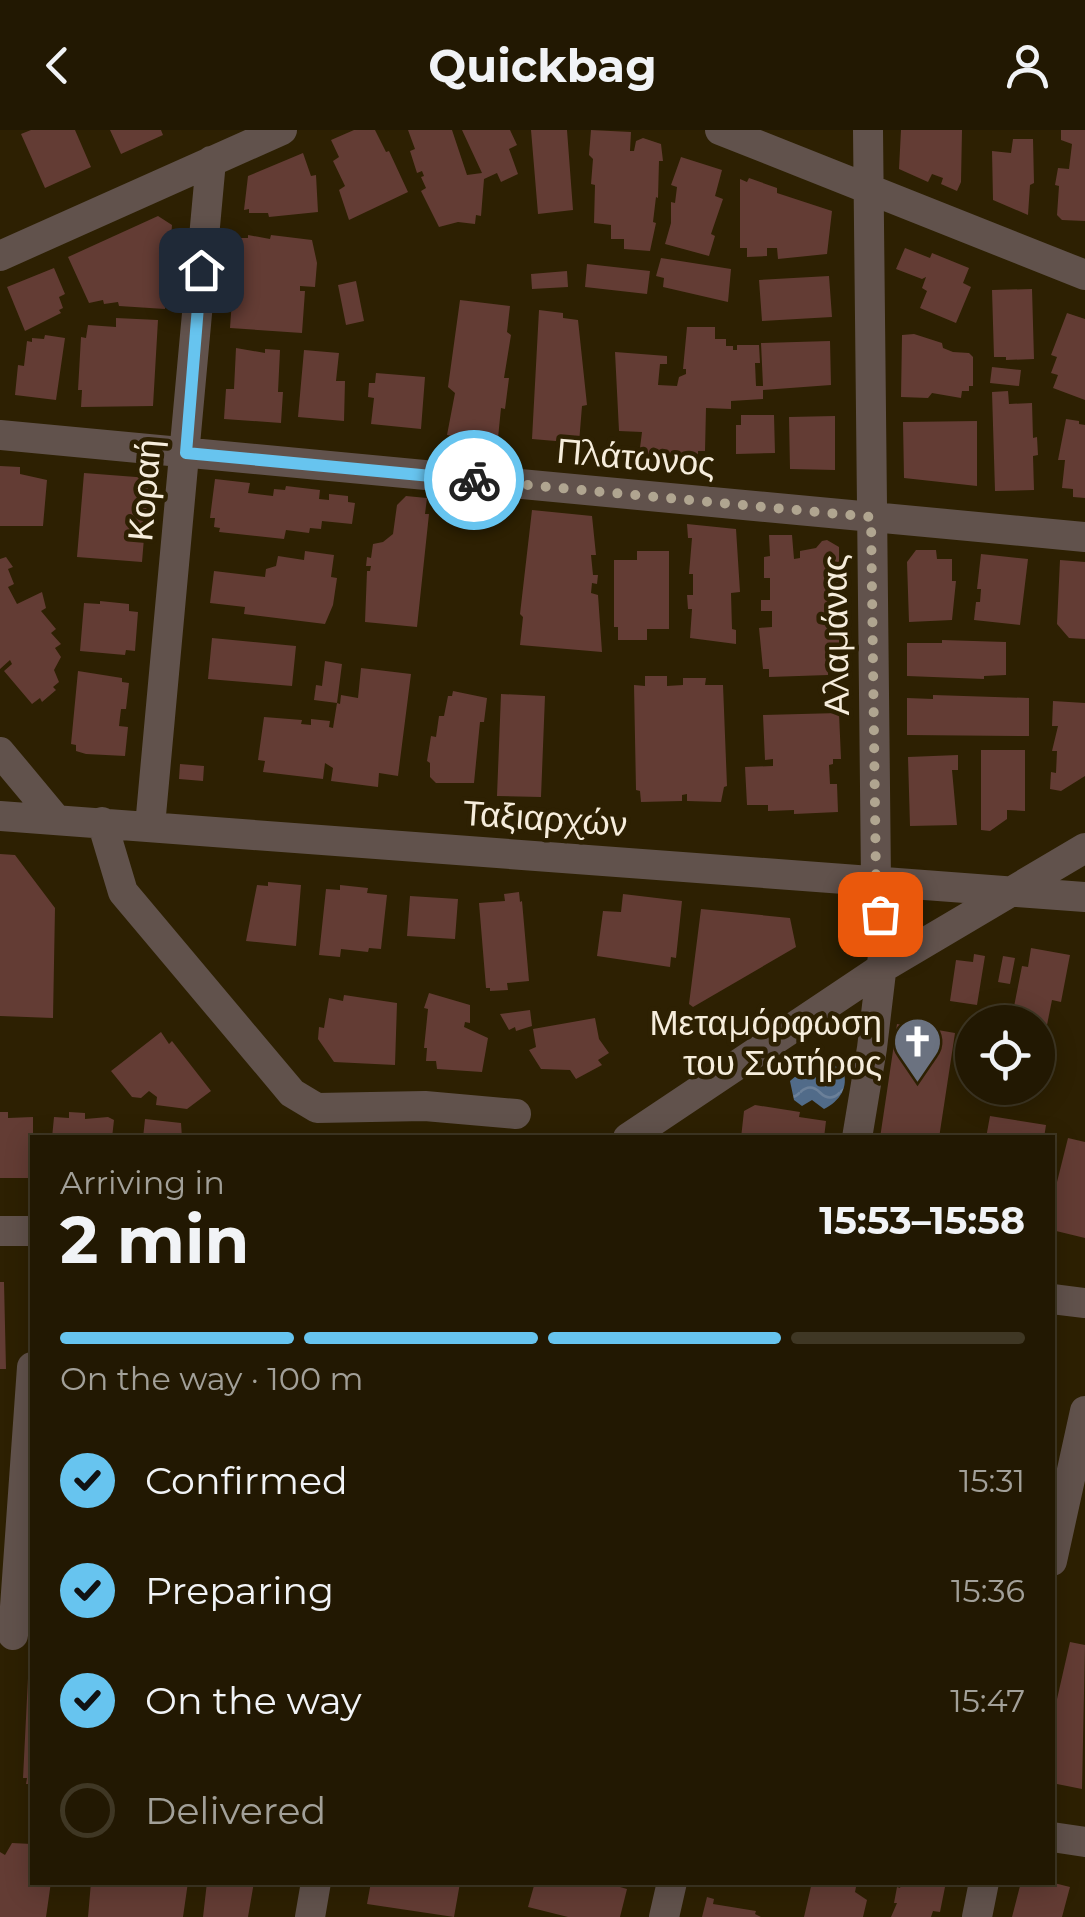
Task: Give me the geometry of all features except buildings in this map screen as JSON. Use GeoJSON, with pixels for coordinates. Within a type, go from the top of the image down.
{"type":"FeatureCollection","features":[{"type":"Feature","properties":{"kind":"street"},"geometry":{"type":"LineString","coordinates":[[0,256],[282,130]]}},
{"type":"Feature","properties":{"kind":"street"},"geometry":{"type":"LineString","coordinates":[[720,130],[1085,275]]}},
{"type":"Feature","properties":{"kind":"street","name":"Αλαμάνας"},"geometry":{"type":"LineString","coordinates":[[856,1135],[884,947],[876,881],[868,130]]}},
{"type":"Feature","properties":{"kind":"street","name":"Κοραή"},"geometry":{"type":"LineString","coordinates":[[150,826],[211,161]]}},
{"type":"Feature","properties":{"kind":"street","name":"Πλάτωνος"},"geometry":{"type":"LineString","coordinates":[[0,435],[1085,537]]}},
{"type":"Feature","properties":{"kind":"street"},"geometry":{"type":"LineString","coordinates":[[0,752],[55,818]]}},
{"type":"Feature","properties":{"kind":"street","name":"Ταξιαρχών"},"geometry":{"type":"LineString","coordinates":[[0,816],[1085,897]]}},
{"type":"Feature","properties":{"kind":"street"},"geometry":{"type":"LineString","coordinates":[[102,822],[124,892],[292,1093],[317,1108],[425,1106],[516,1114]]}},
{"type":"Feature","properties":{"kind":"street"},"geometry":{"type":"LineString","coordinates":[[632,1135],[882,968],[1085,848]]}},
{"type":"Feature","properties":{"kind":"street"},"geometry":{"type":"LineString","coordinates":[[0,1231],[30,1231]]}},
{"type":"Feature","properties":{"kind":"street"},"geometry":{"type":"LineString","coordinates":[[1055,1299],[1085,1303]]}},
{"type":"Feature","properties":{"kind":"street"},"geometry":{"type":"LineString","coordinates":[[15,1636],[30,1399]]}},
{"type":"Feature","properties":{"kind":"street"},"geometry":{"type":"LineString","coordinates":[[1055,1547],[1085,1411]]}},
{"type":"Feature","properties":{"kind":"street"},"geometry":{"type":"LineString","coordinates":[[1055,1837],[1085,1842]]}},
{"type":"Feature","properties":{"kind":"street"},"geometry":{"type":"LineString","coordinates":[[310,1917],[315,1885]]}},
{"type":"Feature","properties":{"kind":"street"},"geometry":{"type":"LineString","coordinates":[[664,1917],[671,1885]]}},
{"type":"Feature","properties":{"kind":"street"},"geometry":{"type":"LineString","coordinates":[[977,1917],[983,1885]]}},
{"type":"Feature","properties":{"kind":"water"},"geometry":{"type":"Polygon","coordinates":[[[824,1060],[843,1070],[842,1093],[824,1109],[812,1100],[802,1106],[794,1100],[790,1081],[810,1064],[824,1060]]]}},
{"type":"Feature","properties":{"kind":"way so far"},"geometry":{"type":"LineString","coordinates":[[474,480],[871,517],[876,881],[880,914]]}},
{"type":"Feature","properties":{"kind":"place","name":"Μεταμόρφωση του Σωτήρος"},"geometry":{"type":"Point","coordinates":[917,1084]}},
{"type":"Feature","properties":{"kind":"route"},"geometry":{"type":"LineString","coordinates":[[201,270],[186,453],[474,480]]}}]}
